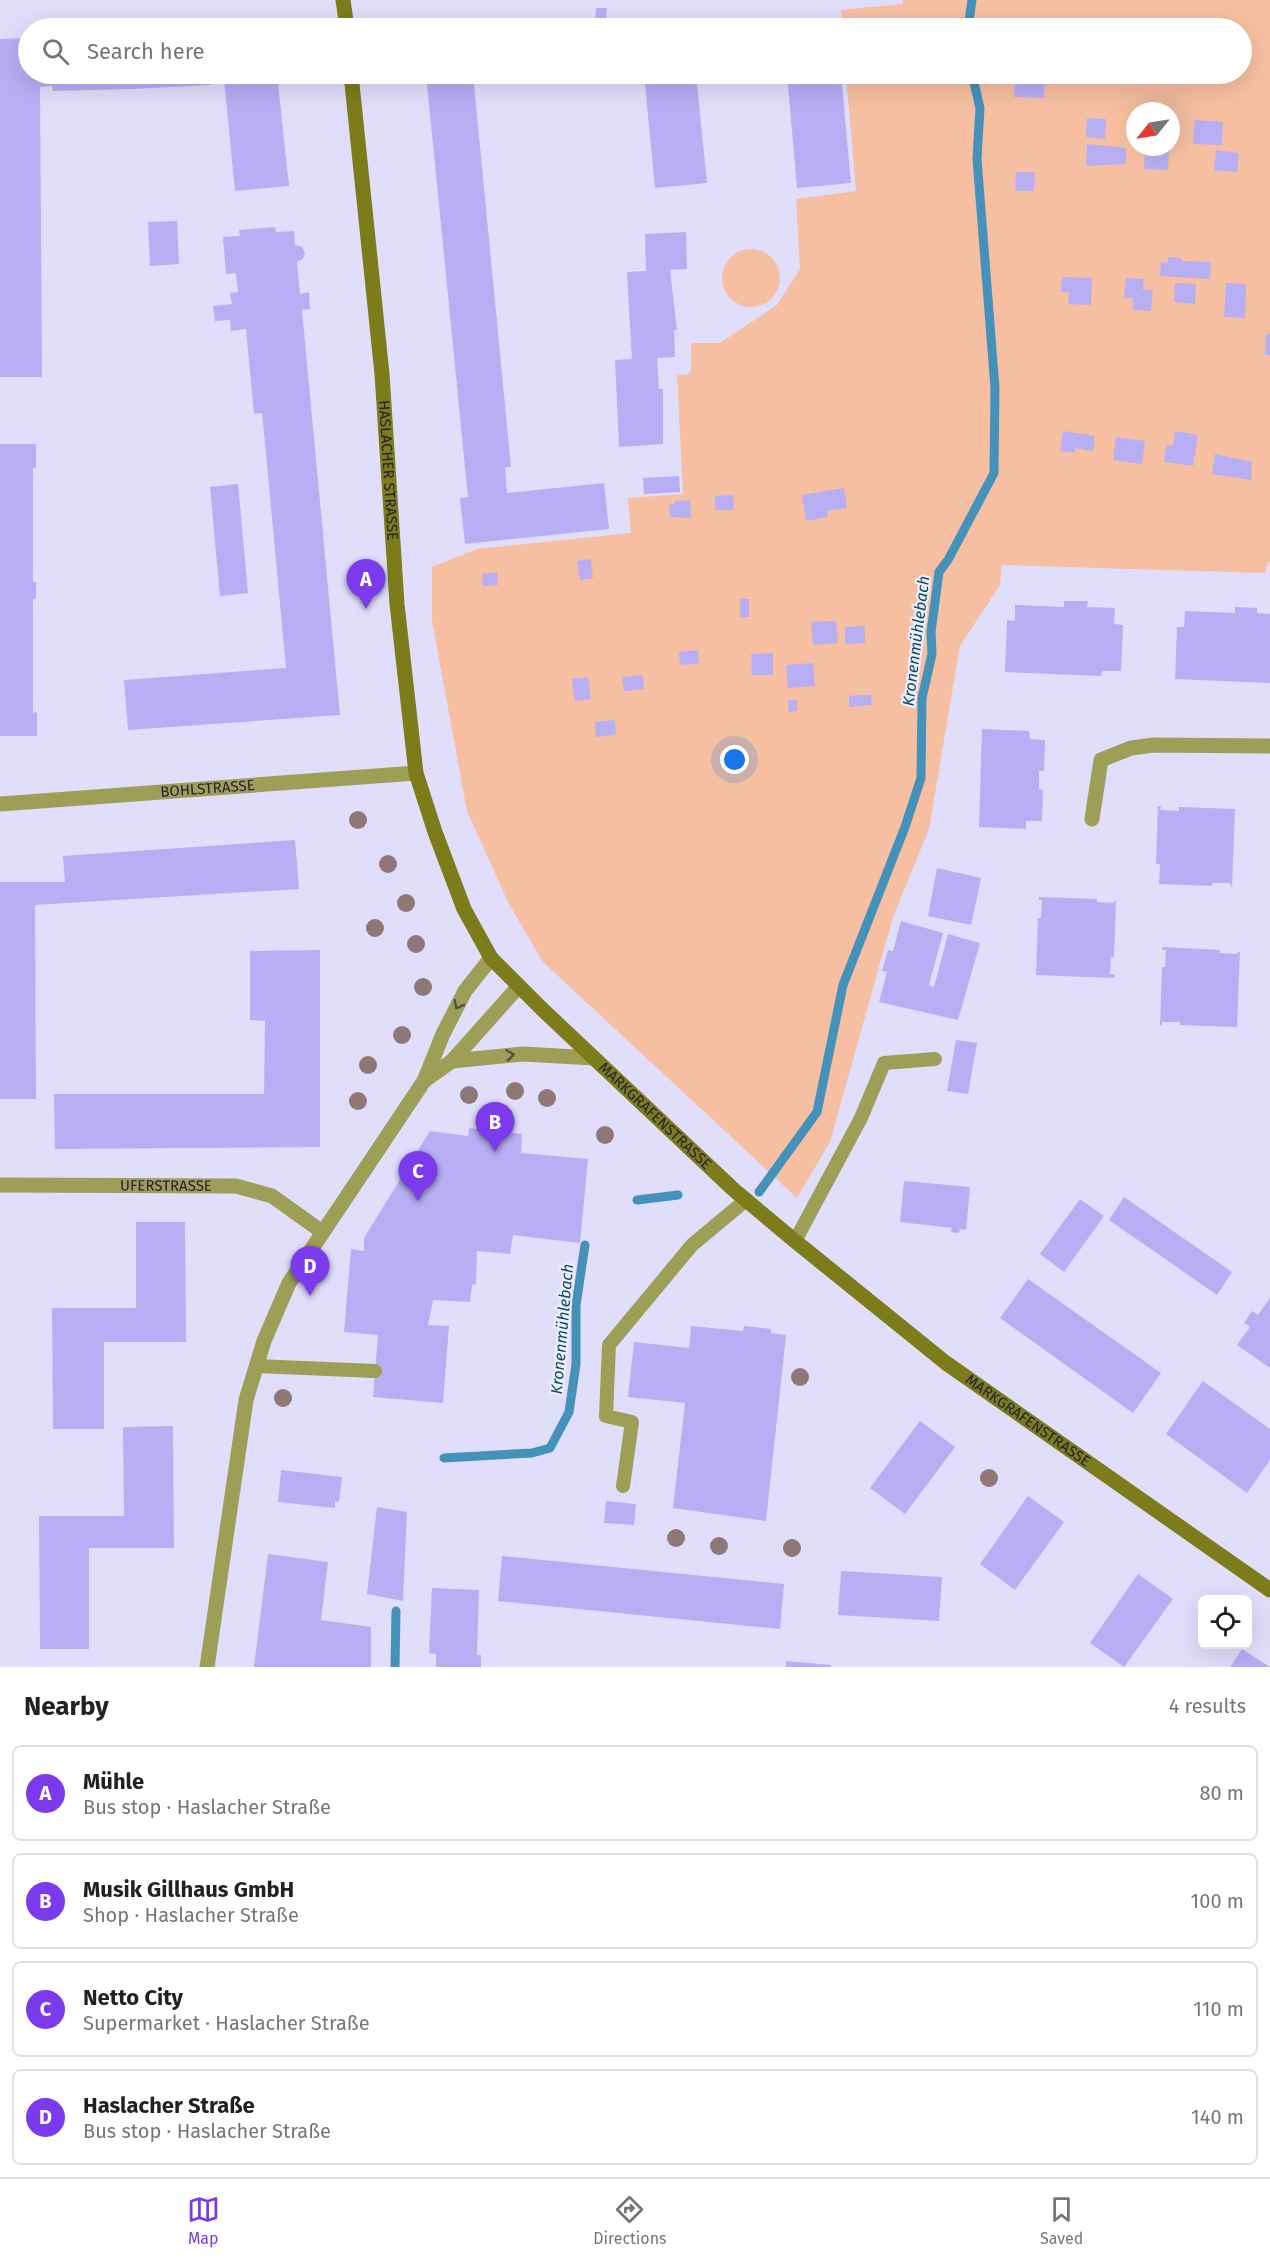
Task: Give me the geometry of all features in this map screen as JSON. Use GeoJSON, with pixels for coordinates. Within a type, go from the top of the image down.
{"type":"FeatureCollection","features":[{"type":"Feature","properties":{"kind":"street"},"geometry":{"type":"LineString","coordinates":[[344,0],[346,18]]}},
{"type":"Feature","properties":{"kind":"street","name":"HASLACHER STRASSE"},"geometry":{"type":"LineString","coordinates":[[352,84],[382,375],[397,604],[416,773],[435,832],[465,909],[492,958],[519,986]]}},
{"type":"Feature","properties":{"kind":"street"},"geometry":{"type":"LineString","coordinates":[[1092,819],[1101,760],[1131,748],[1154,745],[1270,746]]}},
{"type":"Feature","properties":{"kind":"street","name":"BOHLSTRASSE"},"geometry":{"type":"LineString","coordinates":[[0,804],[416,773]]}},
{"type":"Feature","properties":{"kind":"street"},"geometry":{"type":"LineString","coordinates":[[207,1667],[246,1400],[256,1366],[289,1283],[321,1231],[424,1081],[443,1034],[465,991],[492,958]]}},
{"type":"Feature","properties":{"kind":"street"},"geometry":{"type":"LineString","coordinates":[[424,1081],[452,1061],[519,986]]}},
{"type":"Feature","properties":{"kind":"street","name":"MARKGRAFENSTRASSE"},"geometry":{"type":"LineString","coordinates":[[519,986],[746,1200],[946,1363],[1270,1590]]}},
{"type":"Feature","properties":{"kind":"street"},"geometry":{"type":"LineString","coordinates":[[452,1061],[523,1054],[594,1058]]}},
{"type":"Feature","properties":{"kind":"street","name":"UFERSTRASSE"},"geometry":{"type":"LineString","coordinates":[[0,1185],[236,1186],[272,1196],[321,1231]]}},
{"type":"Feature","properties":{"kind":"lane"},"geometry":{"type":"LineString","coordinates":[[795,1241],[861,1118],[884,1063],[935,1059]]}},
{"type":"Feature","properties":{"kind":"lane"},"geometry":{"type":"LineString","coordinates":[[623,1486],[632,1422],[606,1416],[609,1345],[692,1245],[746,1200]]}},
{"type":"Feature","properties":{"kind":"lane"},"geometry":{"type":"LineString","coordinates":[[256,1366],[375,1371]]}},
{"type":"Feature","properties":{"kind":"shaded area"},"geometry":{"type":"Polygon","coordinates":[[[903,0],[1270,0],[1270,562],[1268,562],[1265,573],[1002,565],[1000,585],[960,646],[929,829],[893,917],[830,1142],[797,1198],[543,962],[509,904],[467,811],[432,621],[432,567],[477,549],[631,533],[628,498],[683,494],[677,374],[688,375],[691,369],[691,343],[720,343],[777,305],[800,269],[796,199],[856,191],[847,84],[1252,84],[1252,18],[842,18],[841,10],[903,4],[903,0]]]}},
{"type":"Feature","properties":{"kind":"shaded area"},"geometry":{"type":"Polygon","coordinates":[[[751,249],[767,254],[775,262],[780,278],[775,294],[767,302],[751,307],[735,302],[727,294],[722,278],[727,262],[735,254],[751,249]]]}},
{"type":"Feature","properties":{"kind":"building"},"geometry":{"type":"Polygon","coordinates":[[[596,8],[607,8],[606,18],[595,18],[596,8]]]}},
{"type":"Feature","properties":{"kind":"building"},"geometry":{"type":"Polygon","coordinates":[[[18,38],[18,84],[211,84],[53,91],[52,86],[40,87],[42,377],[0,377],[0,39],[18,38]]]}},
{"type":"Feature","properties":{"kind":"building"},"geometry":{"type":"Polygon","coordinates":[[[224,84],[278,84],[289,186],[235,191],[224,84]]]}},
{"type":"Feature","properties":{"kind":"building"},"geometry":{"type":"Polygon","coordinates":[[[427,84],[474,84],[511,467],[505,467],[507,493],[604,483],[609,529],[465,544],[460,498],[468,497],[427,84]]]}},
{"type":"Feature","properties":{"kind":"building"},"geometry":{"type":"Polygon","coordinates":[[[645,84],[697,84],[707,183],[655,188],[645,84]]]}},
{"type":"Feature","properties":{"kind":"building"},"geometry":{"type":"Polygon","coordinates":[[[788,84],[842,84],[851,183],[797,188],[788,84]]]}},
{"type":"Feature","properties":{"kind":"building"},"geometry":{"type":"Polygon","coordinates":[[[1015,84],[1045,84],[1044,98],[1014,97],[1015,84]]]}},
{"type":"Feature","properties":{"kind":"building"},"geometry":{"type":"Polygon","coordinates":[[[1087,118],[1106,119],[1105,139],[1086,137],[1087,118]]]}},
{"type":"Feature","properties":{"kind":"building"},"geometry":{"type":"Polygon","coordinates":[[[1195,120],[1223,122],[1222,145],[1193,144],[1195,120]]]}},
{"type":"Feature","properties":{"kind":"building"},"geometry":{"type":"Polygon","coordinates":[[[1087,144],[1126,148],[1126,164],[1086,166],[1087,144]]]}},
{"type":"Feature","properties":{"kind":"building"},"geometry":{"type":"Polygon","coordinates":[[[1216,150],[1239,153],[1237,172],[1214,170],[1216,150]]]}},
{"type":"Feature","properties":{"kind":"building"},"geometry":{"type":"Polygon","coordinates":[[[1145,156],[1169,156],[1168,170],[1144,169],[1145,156]]]}},
{"type":"Feature","properties":{"kind":"building"},"geometry":{"type":"Polygon","coordinates":[[[1016,172],[1035,172],[1034,191],[1015,191],[1016,172]]]}},
{"type":"Feature","properties":{"kind":"building"},"geometry":{"type":"Polygon","coordinates":[[[177,221],[179,264],[150,266],[148,222],[177,221]]]}},
{"type":"Feature","properties":{"kind":"building"},"geometry":{"type":"Polygon","coordinates":[[[275,227],[276,232],[294,231],[295,245],[302,247],[305,253],[303,259],[297,262],[300,294],[309,292],[310,309],[302,310],[340,715],[128,730],[124,680],[286,668],[262,413],[254,414],[246,329],[231,331],[230,320],[215,321],[213,306],[232,304],[230,293],[238,292],[236,273],[226,274],[223,237],[240,236],[239,230],[275,227]]]}},
{"type":"Feature","properties":{"kind":"building"},"geometry":{"type":"Polygon","coordinates":[[[686,232],[687,269],[670,270],[677,330],[674,330],[675,357],[657,358],[659,389],[663,389],[663,444],[619,447],[615,360],[632,359],[627,272],[646,271],[645,234],[686,232]]]}},
{"type":"Feature","properties":{"kind":"building"},"geometry":{"type":"Polygon","coordinates":[[[1168,257],[1181,258],[1181,261],[1211,262],[1210,279],[1160,276],[1161,262],[1168,263],[1168,257]]]}},
{"type":"Feature","properties":{"kind":"building"},"geometry":{"type":"Polygon","coordinates":[[[1062,277],[1092,278],[1091,305],[1068,304],[1069,292],[1061,292],[1062,277]]]}},
{"type":"Feature","properties":{"kind":"building"},"geometry":{"type":"Polygon","coordinates":[[[1126,278],[1144,279],[1143,290],[1153,290],[1151,311],[1133,310],[1133,298],[1124,298],[1126,278]]]}},
{"type":"Feature","properties":{"kind":"building"},"geometry":{"type":"Polygon","coordinates":[[[1175,283],[1196,284],[1195,304],[1174,302],[1175,283]]]}},
{"type":"Feature","properties":{"kind":"building"},"geometry":{"type":"Polygon","coordinates":[[[1226,283],[1246,284],[1245,318],[1224,317],[1226,283]]]}},
{"type":"Feature","properties":{"kind":"building"},"geometry":{"type":"Polygon","coordinates":[[[1266,334],[1270,334],[1270,355],[1265,355],[1266,334]]]}},
{"type":"Feature","properties":{"kind":"building"},"geometry":{"type":"Polygon","coordinates":[[[1063,431],[1095,436],[1093,451],[1075,448],[1075,453],[1060,451],[1063,431]]]}},
{"type":"Feature","properties":{"kind":"building"},"geometry":{"type":"Polygon","coordinates":[[[1175,431],[1198,435],[1193,466],[1164,462],[1166,445],[1173,446],[1175,431]]]}},
{"type":"Feature","properties":{"kind":"building"},"geometry":{"type":"Polygon","coordinates":[[[1116,437],[1145,441],[1142,464],[1113,460],[1116,437]]]}},
{"type":"Feature","properties":{"kind":"building"},"geometry":{"type":"Polygon","coordinates":[[[0,444],[36,444],[36,468],[33,468],[33,582],[36,582],[36,599],[33,599],[33,713],[37,712],[37,736],[0,736],[0,444]]]}},
{"type":"Feature","properties":{"kind":"building"},"geometry":{"type":"Polygon","coordinates":[[[1215,454],[1252,462],[1251,480],[1212,474],[1215,454]]]}},
{"type":"Feature","properties":{"kind":"building"},"geometry":{"type":"Polygon","coordinates":[[[679,476],[680,492],[644,494],[643,478],[679,476]]]}},
{"type":"Feature","properties":{"kind":"building"},"geometry":{"type":"Polygon","coordinates":[[[238,484],[248,593],[220,596],[210,487],[238,484]]]}},
{"type":"Feature","properties":{"kind":"building"},"geometry":{"type":"Polygon","coordinates":[[[844,488],[847,508],[827,511],[828,517],[806,521],[802,495],[844,488]]]}},
{"type":"Feature","properties":{"kind":"building"},"geometry":{"type":"Polygon","coordinates":[[[733,495],[734,510],[715,510],[715,496],[733,495]]]}},
{"type":"Feature","properties":{"kind":"building"},"geometry":{"type":"Polygon","coordinates":[[[690,500],[691,518],[670,517],[669,505],[675,504],[675,501],[690,500]]]}},
{"type":"Feature","properties":{"kind":"building"},"geometry":{"type":"Polygon","coordinates":[[[591,559],[593,578],[580,580],[577,561],[591,559]]]}},
{"type":"Feature","properties":{"kind":"building"},"geometry":{"type":"Polygon","coordinates":[[[497,572],[498,585],[483,586],[482,574],[497,572]]]}},
{"type":"Feature","properties":{"kind":"building"},"geometry":{"type":"Polygon","coordinates":[[[740,599],[749,599],[749,617],[740,617],[740,599]]]}},
{"type":"Feature","properties":{"kind":"building"},"geometry":{"type":"Polygon","coordinates":[[[1064,601],[1088,601],[1087,607],[1115,608],[1114,624],[1123,625],[1121,671],[1102,671],[1101,676],[1005,672],[1007,620],[1015,621],[1015,605],[1064,607],[1064,601]]]}},
{"type":"Feature","properties":{"kind":"building"},"geometry":{"type":"Polygon","coordinates":[[[1235,607],[1257,608],[1257,613],[1270,614],[1270,683],[1175,679],[1177,627],[1184,627],[1185,611],[1235,613],[1235,607]]]}},
{"type":"Feature","properties":{"kind":"building"},"geometry":{"type":"Polygon","coordinates":[[[836,621],[838,643],[813,645],[811,622],[836,621]]]}},
{"type":"Feature","properties":{"kind":"building"},"geometry":{"type":"Polygon","coordinates":[[[865,626],[865,643],[845,644],[845,627],[865,626]]]}},
{"type":"Feature","properties":{"kind":"building"},"geometry":{"type":"Polygon","coordinates":[[[698,650],[699,663],[680,665],[679,652],[698,650]]]}},
{"type":"Feature","properties":{"kind":"building"},"geometry":{"type":"Polygon","coordinates":[[[773,653],[773,675],[752,675],[751,654],[773,653]]]}},
{"type":"Feature","properties":{"kind":"building"},"geometry":{"type":"Polygon","coordinates":[[[813,663],[815,686],[788,688],[786,665],[813,663]]]}},
{"type":"Feature","properties":{"kind":"building"},"geometry":{"type":"Polygon","coordinates":[[[643,675],[644,689],[624,691],[622,677],[643,675]]]}},
{"type":"Feature","properties":{"kind":"building"},"geometry":{"type":"Polygon","coordinates":[[[588,677],[591,699],[575,701],[572,679],[588,677]]]}},
{"type":"Feature","properties":{"kind":"building"},"geometry":{"type":"Polygon","coordinates":[[[871,695],[872,705],[849,707],[849,696],[871,695]]]}},
{"type":"Feature","properties":{"kind":"building"},"geometry":{"type":"Polygon","coordinates":[[[788,700],[797,700],[797,711],[789,712],[788,700]]]}},
{"type":"Feature","properties":{"kind":"building"},"geometry":{"type":"Polygon","coordinates":[[[615,720],[616,735],[596,737],[595,722],[615,720]]]}},
{"type":"Feature","properties":{"kind":"building"},"geometry":{"type":"Polygon","coordinates":[[[982,729],[1029,731],[1030,739],[1045,740],[1044,771],[1039,771],[1039,789],[1043,790],[1042,821],[1026,821],[1026,829],[979,827],[982,729]]]}},
{"type":"Feature","properties":{"kind":"building"},"geometry":{"type":"Polygon","coordinates":[[[1158,806],[1161,806],[1160,810],[1179,811],[1179,807],[1235,809],[1232,888],[1230,883],[1212,883],[1212,886],[1159,884],[1160,864],[1156,864],[1158,806]]]}},
{"type":"Feature","properties":{"kind":"building"},"geometry":{"type":"Polygon","coordinates":[[[295,840],[299,889],[35,905],[36,1099],[0,1099],[0,882],[65,882],[63,856],[295,840]]]}},
{"type":"Feature","properties":{"kind":"building"},"geometry":{"type":"Polygon","coordinates":[[[937,868],[981,878],[971,925],[928,916],[937,868]]]}},
{"type":"Feature","properties":{"kind":"building"},"geometry":{"type":"Polygon","coordinates":[[[1039,897],[1097,899],[1097,902],[1113,903],[1116,900],[1114,957],[1111,957],[1110,974],[1114,974],[1114,978],[1036,975],[1038,918],[1041,918],[1042,900],[1039,900],[1039,897]]]}},
{"type":"Feature","properties":{"kind":"building"},"geometry":{"type":"Polygon","coordinates":[[[901,921],[943,933],[929,985],[934,987],[948,934],[980,943],[958,1020],[879,1002],[887,972],[882,971],[888,950],[893,951],[901,921]]]}},
{"type":"Feature","properties":{"kind":"building"},"geometry":{"type":"Polygon","coordinates":[[[1163,947],[1220,950],[1219,953],[1236,954],[1240,951],[1237,1027],[1180,1025],[1180,1022],[1162,1022],[1160,1025],[1162,967],[1165,967],[1166,950],[1162,950],[1163,947]]]}},
{"type":"Feature","properties":{"kind":"building"},"geometry":{"type":"Polygon","coordinates":[[[320,950],[320,1147],[55,1149],[54,1094],[264,1094],[265,1021],[250,1020],[250,951],[320,950]]]}},
{"type":"Feature","properties":{"kind":"building"},"geometry":{"type":"Polygon","coordinates":[[[956,1040],[977,1043],[968,1094],[947,1091],[956,1040]]]}},
{"type":"Feature","properties":{"kind":"building"},"geometry":{"type":"Polygon","coordinates":[[[469,1128],[522,1134],[521,1153],[588,1159],[580,1243],[513,1235],[510,1254],[477,1251],[476,1284],[472,1285],[470,1302],[433,1300],[428,1325],[449,1326],[443,1403],[373,1397],[378,1335],[344,1332],[351,1249],[364,1251],[364,1238],[430,1131],[468,1136],[469,1128]]]}},
{"type":"Feature","properties":{"kind":"building"},"geometry":{"type":"Polygon","coordinates":[[[904,1181],[970,1187],[966,1230],[960,1229],[959,1233],[951,1232],[952,1228],[900,1222],[904,1181]]]}},
{"type":"Feature","properties":{"kind":"building"},"geometry":{"type":"Polygon","coordinates":[[[1124,1197],[1232,1272],[1217,1295],[1109,1220],[1124,1197]]]}},
{"type":"Feature","properties":{"kind":"building"},"geometry":{"type":"Polygon","coordinates":[[[1080,1199],[1104,1216],[1064,1272],[1040,1254],[1080,1199]]]}},
{"type":"Feature","properties":{"kind":"building"},"geometry":{"type":"Polygon","coordinates":[[[136,1222],[185,1222],[186,1342],[104,1342],[104,1429],[53,1429],[52,1308],[136,1308],[136,1222]]]}},
{"type":"Feature","properties":{"kind":"building"},"geometry":{"type":"Polygon","coordinates":[[[1028,1279],[1161,1373],[1133,1413],[1000,1318],[1028,1279]]]}},
{"type":"Feature","properties":{"kind":"building"},"geometry":{"type":"Polygon","coordinates":[[[1270,1298],[1270,1368],[1237,1345],[1250,1327],[1244,1323],[1252,1311],[1258,1315],[1270,1298]]]}},
{"type":"Feature","properties":{"kind":"building"},"geometry":{"type":"Polygon","coordinates":[[[691,1326],[743,1331],[744,1326],[771,1329],[771,1333],[786,1335],[766,1521],[673,1508],[685,1403],[628,1397],[634,1342],[689,1348],[691,1326]]]}},
{"type":"Feature","properties":{"kind":"building"},"geometry":{"type":"Polygon","coordinates":[[[1203,1381],[1270,1429],[1270,1460],[1247,1493],[1166,1434],[1203,1381]]]}},
{"type":"Feature","properties":{"kind":"building"},"geometry":{"type":"Polygon","coordinates":[[[920,1421],[955,1447],[905,1514],[870,1488],[920,1421]]]}},
{"type":"Feature","properties":{"kind":"building"},"geometry":{"type":"Polygon","coordinates":[[[173,1426],[174,1548],[89,1548],[89,1649],[40,1649],[39,1516],[124,1516],[123,1427],[173,1426]]]}},
{"type":"Feature","properties":{"kind":"building"},"geometry":{"type":"Polygon","coordinates":[[[281,1470],[342,1477],[339,1502],[335,1501],[335,1508],[278,1502],[281,1470]]]}},
{"type":"Feature","properties":{"kind":"building"},"geometry":{"type":"Polygon","coordinates":[[[1028,1496],[1064,1522],[1015,1590],[980,1564],[1028,1496]]]}},
{"type":"Feature","properties":{"kind":"building"},"geometry":{"type":"Polygon","coordinates":[[[606,1501],[636,1504],[634,1525],[604,1523],[606,1501]]]}},
{"type":"Feature","properties":{"kind":"building"},"geometry":{"type":"Polygon","coordinates":[[[377,1507],[407,1512],[403,1601],[367,1594],[377,1507]]]}},
{"type":"Feature","properties":{"kind":"building"},"geometry":{"type":"Polygon","coordinates":[[[268,1554],[328,1562],[321,1620],[371,1627],[371,1667],[254,1667],[268,1554]]]}},
{"type":"Feature","properties":{"kind":"building"},"geometry":{"type":"Polygon","coordinates":[[[502,1556],[784,1584],[780,1629],[498,1601],[502,1556]]]}},
{"type":"Feature","properties":{"kind":"building"},"geometry":{"type":"Polygon","coordinates":[[[841,1571],[942,1577],[939,1621],[838,1615],[841,1571]]]}},
{"type":"Feature","properties":{"kind":"building"},"geometry":{"type":"Polygon","coordinates":[[[1138,1574],[1173,1599],[1124,1667],[1090,1643],[1138,1574]]]}},
{"type":"Feature","properties":{"kind":"building"},"geometry":{"type":"Polygon","coordinates":[[[432,1588],[479,1590],[477,1655],[481,1655],[481,1667],[436,1667],[436,1654],[429,1653],[432,1588]]]}},
{"type":"Feature","properties":{"kind":"building"},"geometry":{"type":"Polygon","coordinates":[[[1242,1649],[1270,1667],[1230,1667],[1242,1649]]]}},
{"type":"Feature","properties":{"kind":"building"},"geometry":{"type":"Polygon","coordinates":[[[786,1661],[831,1665],[831,1667],[786,1667],[786,1661]]]}},
{"type":"Feature","properties":{"kind":"waterway","name":"Kronenmühlebach"},"geometry":{"type":"LineString","coordinates":[[969,18],[972,0]]}},
{"type":"Feature","properties":{"kind":"waterway","name":"Kronenmühlebach"},"geometry":{"type":"LineString","coordinates":[[759,1192],[817,1112],[843,985],[905,827],[921,778],[922,698],[932,654],[931,632],[939,572],[948,560],[994,473],[995,388],[977,159],[980,108],[974,84]]}},
{"type":"Feature","properties":{"kind":"waterway","name":"Kronenmühlebach"},"geometry":{"type":"LineString","coordinates":[[637,1200],[678,1195]]}},
{"type":"Feature","properties":{"kind":"waterway","name":"Kronenmühlebach"},"geometry":{"type":"LineString","coordinates":[[444,1458],[532,1453],[550,1448],[569,1412],[576,1364],[576,1305],[585,1245]]}},
{"type":"Feature","properties":{"kind":"waterway","name":"Kronenmühlebach"},"geometry":{"type":"LineString","coordinates":[[395,1667],[396,1611]]}},
{"type":"Feature","properties":{"kind":"place","name":"Mühle"},"geometry":{"type":"Point","coordinates":[366,609]}},
{"type":"Feature","properties":{"kind":"place","name":"Musik Gillhaus GmbH"},"geometry":{"type":"Point","coordinates":[495,1152]}},
{"type":"Feature","properties":{"kind":"place","name":"Netto City"},"geometry":{"type":"Point","coordinates":[418,1201]}},
{"type":"Feature","properties":{"kind":"place","name":"Haslacher Straße"},"geometry":{"type":"Point","coordinates":[310,1296]}}]}
